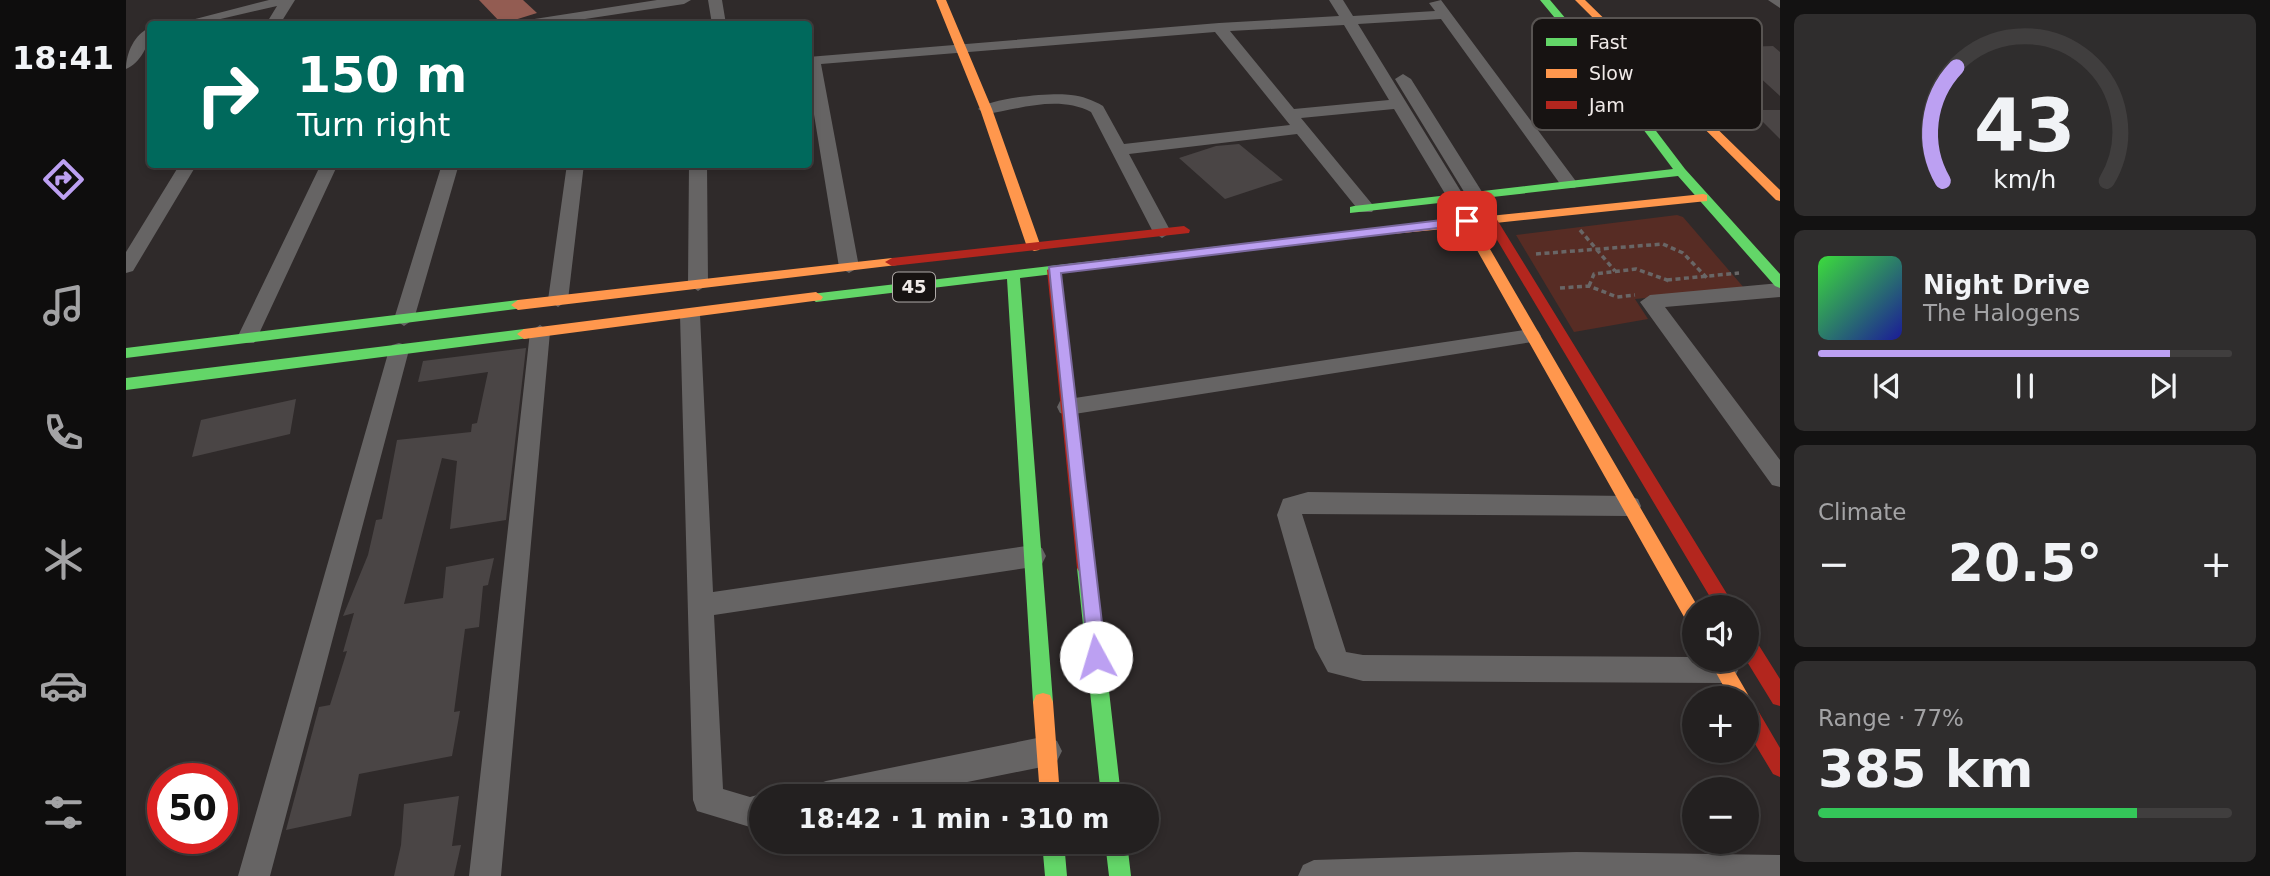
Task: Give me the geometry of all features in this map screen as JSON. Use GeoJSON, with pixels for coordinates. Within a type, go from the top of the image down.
{"type":"FeatureCollection","features":[{"type":"Feature","properties":{"kind":"main road"},"geometry":{"type":"LineString","coordinates":[[941,0],[986,109],[1034,247]]}},
{"type":"Feature","properties":{"kind":"main road"},"geometry":{"type":"LineString","coordinates":[[1545,0],[1560,18]]}},
{"type":"Feature","properties":{"kind":"main road"},"geometry":{"type":"LineString","coordinates":[[1580,0],[1599,18]]}},
{"type":"Feature","properties":{"kind":"main road"},"geometry":{"type":"LineString","coordinates":[[1656,130],[1671,147],[1681,172],[1703,198],[1747,246],[1774,264],[1780,283]]}},
{"type":"Feature","properties":{"kind":"main road"},"geometry":{"type":"LineString","coordinates":[[1714,130],[1780,197]]}},
{"type":"Feature","properties":{"kind":"main road"},"geometry":{"type":"LineString","coordinates":[[1700,140],[1739,154]]}},
{"type":"Feature","properties":{"kind":"main road"},"geometry":{"type":"LineString","coordinates":[[1341,211],[1681,172]]}},
{"type":"Feature","properties":{"kind":"main road","name":"45"},"geometry":{"type":"LineString","coordinates":[[126,384],[1054,270],[1238,242],[1703,198]]}},
{"type":"Feature","properties":{"kind":"main road"},"geometry":{"type":"LineString","coordinates":[[1490,218],[1719,595]]}},
{"type":"Feature","properties":{"kind":"main road"},"geometry":{"type":"LineString","coordinates":[[1467,221],[1682,597]]}},
{"type":"Feature","properties":{"kind":"main road","name":"45"},"geometry":{"type":"LineString","coordinates":[[126,353],[558,300],[1203,228]]}},
{"type":"Feature","properties":{"kind":"main road"},"geometry":{"type":"LineString","coordinates":[[950,256],[960,281]]}},
{"type":"Feature","properties":{"kind":"main road"},"geometry":{"type":"LineString","coordinates":[[1054,270],[1110,784]]}},
{"type":"Feature","properties":{"kind":"main road"},"geometry":{"type":"LineString","coordinates":[[1013,274],[1049,784]]}},
{"type":"Feature","properties":{"kind":"main road"},"geometry":{"type":"LineString","coordinates":[[467,341],[468,311]]}},
{"type":"Feature","properties":{"kind":"main road"},"geometry":{"type":"LineString","coordinates":[[1759,663],[1780,697]]}},
{"type":"Feature","properties":{"kind":"main road"},"geometry":{"type":"LineString","coordinates":[[1759,731],[1780,767]]}},
{"type":"Feature","properties":{"kind":"main road"},"geometry":{"type":"LineString","coordinates":[[1054,854],[1056,876]]}},
{"type":"Feature","properties":{"kind":"main road"},"geometry":{"type":"LineString","coordinates":[[1117,854],[1120,876]]}},
{"type":"Feature","properties":{"kind":"street"},"geometry":{"type":"LineString","coordinates":[[196,21],[288,0]]}},
{"type":"Feature","properties":{"kind":"street"},"geometry":{"type":"LineString","coordinates":[[276,21],[288,0]]}},
{"type":"Feature","properties":{"kind":"street"},"geometry":{"type":"LineString","coordinates":[[568,21],[594,19],[684,0]]}},
{"type":"Feature","properties":{"kind":"street"},"geometry":{"type":"LineString","coordinates":[[715,0],[718,21]]}},
{"type":"Feature","properties":{"kind":"street"},"geometry":{"type":"LineString","coordinates":[[1336,0],[1358,20],[1475,195]]}},
{"type":"Feature","properties":{"kind":"street"},"geometry":{"type":"LineString","coordinates":[[1353,0],[1358,20],[1400,104],[1456,198]]}},
{"type":"Feature","properties":{"kind":"street"},"geometry":{"type":"LineString","coordinates":[[1434,0],[1569,184]]}},
{"type":"Feature","properties":{"kind":"street"},"geometry":{"type":"LineString","coordinates":[[1775,0],[1780,4]]}},
{"type":"Feature","properties":{"kind":"street"},"geometry":{"type":"LineString","coordinates":[[849,267],[813,60],[1219,27],[1445,15]]}},
{"type":"Feature","properties":{"kind":"street"},"geometry":{"type":"LineString","coordinates":[[1219,27],[1366,208]]}},
{"type":"Feature","properties":{"kind":"street"},"geometry":{"type":"LineString","coordinates":[[126,37],[147,33]]}},
{"type":"Feature","properties":{"kind":"street"},"geometry":{"type":"LineString","coordinates":[[126,64],[147,36]]}},
{"type":"Feature","properties":{"kind":"street"},"geometry":{"type":"LineString","coordinates":[[986,109],[1073,98],[1087,102],[1097,109],[1162,232]]}},
{"type":"Feature","properties":{"kind":"street"},"geometry":{"type":"LineString","coordinates":[[1292,114],[1400,104]]}},
{"type":"Feature","properties":{"kind":"street"},"geometry":{"type":"LineString","coordinates":[[1119,150],[1303,128]]}},
{"type":"Feature","properties":{"kind":"street"},"geometry":{"type":"LineString","coordinates":[[126,267],[187,168]]}},
{"type":"Feature","properties":{"kind":"street"},"geometry":{"type":"LineString","coordinates":[[247,338],[328,168]]}},
{"type":"Feature","properties":{"kind":"street"},"geometry":{"type":"LineString","coordinates":[[404,319],[450,168]]}},
{"type":"Feature","properties":{"kind":"street"},"geometry":{"type":"LineString","coordinates":[[558,300],[575,168]]}},
{"type":"Feature","properties":{"kind":"street"},"geometry":{"type":"LineString","coordinates":[[698,168],[698,284]]}},
{"type":"Feature","properties":{"kind":"street"},"geometry":{"type":"LineString","coordinates":[[126,235],[148,232]]}},
{"type":"Feature","properties":{"kind":"street"},"geometry":{"type":"LineString","coordinates":[[1780,290],[1650,302],[1780,478]]}},
{"type":"Feature","properties":{"kind":"street"},"geometry":{"type":"LineString","coordinates":[[690,314],[708,800],[749,812]]}},
{"type":"Feature","properties":{"kind":"street"},"geometry":{"type":"LineString","coordinates":[[485,876],[540,332]]}},
{"type":"Feature","properties":{"kind":"street"},"geometry":{"type":"LineString","coordinates":[[1068,407],[1531,336]]}},
{"type":"Feature","properties":{"kind":"street"},"geometry":{"type":"LineString","coordinates":[[254,876],[399,350]]}},
{"type":"Feature","properties":{"kind":"street"},"geometry":{"type":"LineString","coordinates":[[1629,506],[1308,502],[1292,506],[1289,515],[1329,648],[1338,663],[1363,668],[1682,665]]}},
{"type":"Feature","properties":{"kind":"street"},"geometry":{"type":"LineString","coordinates":[[701,606],[1033,556]]}},
{"type":"Feature","properties":{"kind":"street"},"geometry":{"type":"LineString","coordinates":[[885,784],[1047,751]]}},
{"type":"Feature","properties":{"kind":"street"},"geometry":{"type":"LineString","coordinates":[[1314,876],[1780,871]]}},
{"type":"Feature","properties":{"kind":"path"},"geometry":{"type":"LineString","coordinates":[[1564,211],[1615,271]]}},
{"type":"Feature","properties":{"kind":"path"},"geometry":{"type":"LineString","coordinates":[[1513,256],[1663,244],[1683,253],[1724,296]]}},
{"type":"Feature","properties":{"kind":"path"},"geometry":{"type":"LineString","coordinates":[[1638,295],[1617,297],[1588,286],[1594,274],[1615,271],[1636,269],[1667,280],[1774,264]]}},
{"type":"Feature","properties":{"kind":"path"},"geometry":{"type":"LineString","coordinates":[[1660,292],[1667,280]]}},
{"type":"Feature","properties":{"kind":"shaded area"},"geometry":{"type":"Polygon","coordinates":[[[479,0],[523,0],[537,13],[512,21],[499,21],[479,0]]]}},
{"type":"Feature","properties":{"kind":"shaded area"},"geometry":{"type":"Polygon","coordinates":[[[1677,215],[1683,217],[1745,289],[1635,299],[1648,319],[1574,332],[1516,235],[1677,215]]]}},
{"type":"Feature","properties":{"kind":"building"},"geometry":{"type":"Polygon","coordinates":[[[1762,46],[1773,46],[1780,52],[1780,96],[1762,80],[1762,46]]]}},
{"type":"Feature","properties":{"kind":"building"},"geometry":{"type":"Polygon","coordinates":[[[1762,110],[1780,110],[1780,139],[1762,121],[1762,110]]]}},
{"type":"Feature","properties":{"kind":"building"},"geometry":{"type":"Polygon","coordinates":[[[1239,144],[1283,180],[1225,199],[1179,158],[1216,146],[1239,144]]]}},
{"type":"Feature","properties":{"kind":"building"},"geometry":{"type":"Polygon","coordinates":[[[526,348],[506,520],[450,529],[457,461],[442,458],[404,604],[443,598],[446,567],[494,558],[488,585],[483,586],[479,627],[465,629],[454,712],[460,711],[452,756],[359,774],[351,816],[286,830],[319,707],[330,705],[347,651],[343,652],[354,613],[343,616],[368,555],[376,520],[382,519],[397,440],[471,432],[472,424],[477,423],[488,372],[418,382],[423,361],[526,348]]]}},
{"type":"Feature","properties":{"kind":"building"},"geometry":{"type":"Polygon","coordinates":[[[296,399],[290,434],[192,457],[201,420],[296,399]]]}},
{"type":"Feature","properties":{"kind":"building"},"geometry":{"type":"Polygon","coordinates":[[[459,796],[452,846],[461,845],[454,876],[394,876],[401,845],[404,804],[459,796]]]}},
{"type":"Feature","properties":{"kind":"traffic: fast"},"geometry":{"type":"LineString","coordinates":[[1545,0],[1560,18]]}},
{"type":"Feature","properties":{"kind":"traffic: fast"},"geometry":{"type":"LineString","coordinates":[[1649,130],[1681,172],[1780,283]]}},
{"type":"Feature","properties":{"kind":"traffic: fast"},"geometry":{"type":"LineString","coordinates":[[1354,210],[1681,172]]}},
{"type":"Feature","properties":{"kind":"traffic: fast"},"geometry":{"type":"LineString","coordinates":[[816,297],[1392,230]]}},
{"type":"Feature","properties":{"kind":"traffic: fast"},"geometry":{"type":"LineString","coordinates":[[1013,274],[1043,702]]}},
{"type":"Feature","properties":{"kind":"traffic: fast"},"geometry":{"type":"LineString","coordinates":[[126,353],[518,305]]}},
{"type":"Feature","properties":{"kind":"traffic: fast"},"geometry":{"type":"LineString","coordinates":[[126,384],[524,334]]}},
{"type":"Feature","properties":{"kind":"traffic: fast"},"geometry":{"type":"LineString","coordinates":[[1086,568],[1110,784]]}},
{"type":"Feature","properties":{"kind":"traffic: fast"},"geometry":{"type":"LineString","coordinates":[[1054,854],[1056,876]]}},
{"type":"Feature","properties":{"kind":"traffic: fast"},"geometry":{"type":"LineString","coordinates":[[1117,854],[1120,876]]}},
{"type":"Feature","properties":{"kind":"traffic: slow"},"geometry":{"type":"LineString","coordinates":[[941,0],[986,109],[1034,247]]}},
{"type":"Feature","properties":{"kind":"traffic: slow"},"geometry":{"type":"LineString","coordinates":[[1580,0],[1598,18]]}},
{"type":"Feature","properties":{"kind":"traffic: slow"},"geometry":{"type":"LineString","coordinates":[[1712,130],[1780,197]]}},
{"type":"Feature","properties":{"kind":"traffic: slow"},"geometry":{"type":"LineString","coordinates":[[1392,230],[1703,198]]}},
{"type":"Feature","properties":{"kind":"traffic: slow"},"geometry":{"type":"LineString","coordinates":[[1467,221],[1682,597]]}},
{"type":"Feature","properties":{"kind":"traffic: slow"},"geometry":{"type":"LineString","coordinates":[[518,305],[892,262]]}},
{"type":"Feature","properties":{"kind":"traffic: slow"},"geometry":{"type":"LineString","coordinates":[[524,334],[816,297]]}},
{"type":"Feature","properties":{"kind":"traffic: slow"},"geometry":{"type":"LineString","coordinates":[[1725,672],[1733,686]]}},
{"type":"Feature","properties":{"kind":"traffic: slow"},"geometry":{"type":"LineString","coordinates":[[1043,702],[1049,784]]}},
{"type":"Feature","properties":{"kind":"traffic: jam"},"geometry":{"type":"LineString","coordinates":[[1490,218],[1719,595]]}},
{"type":"Feature","properties":{"kind":"traffic: jam"},"geometry":{"type":"LineString","coordinates":[[892,262],[1184,230]]}},
{"type":"Feature","properties":{"kind":"traffic: jam"},"geometry":{"type":"LineString","coordinates":[[1054,270],[1086,568]]}},
{"type":"Feature","properties":{"kind":"traffic: jam"},"geometry":{"type":"LineString","coordinates":[[1759,663],[1780,697]]}},
{"type":"Feature","properties":{"kind":"traffic: jam"},"geometry":{"type":"LineString","coordinates":[[1759,731],[1780,767]]}},
{"type":"Feature","properties":{"kind":"route"},"geometry":{"type":"LineString","coordinates":[[1096,657],[1054,270],[1467,221]]}}]}
